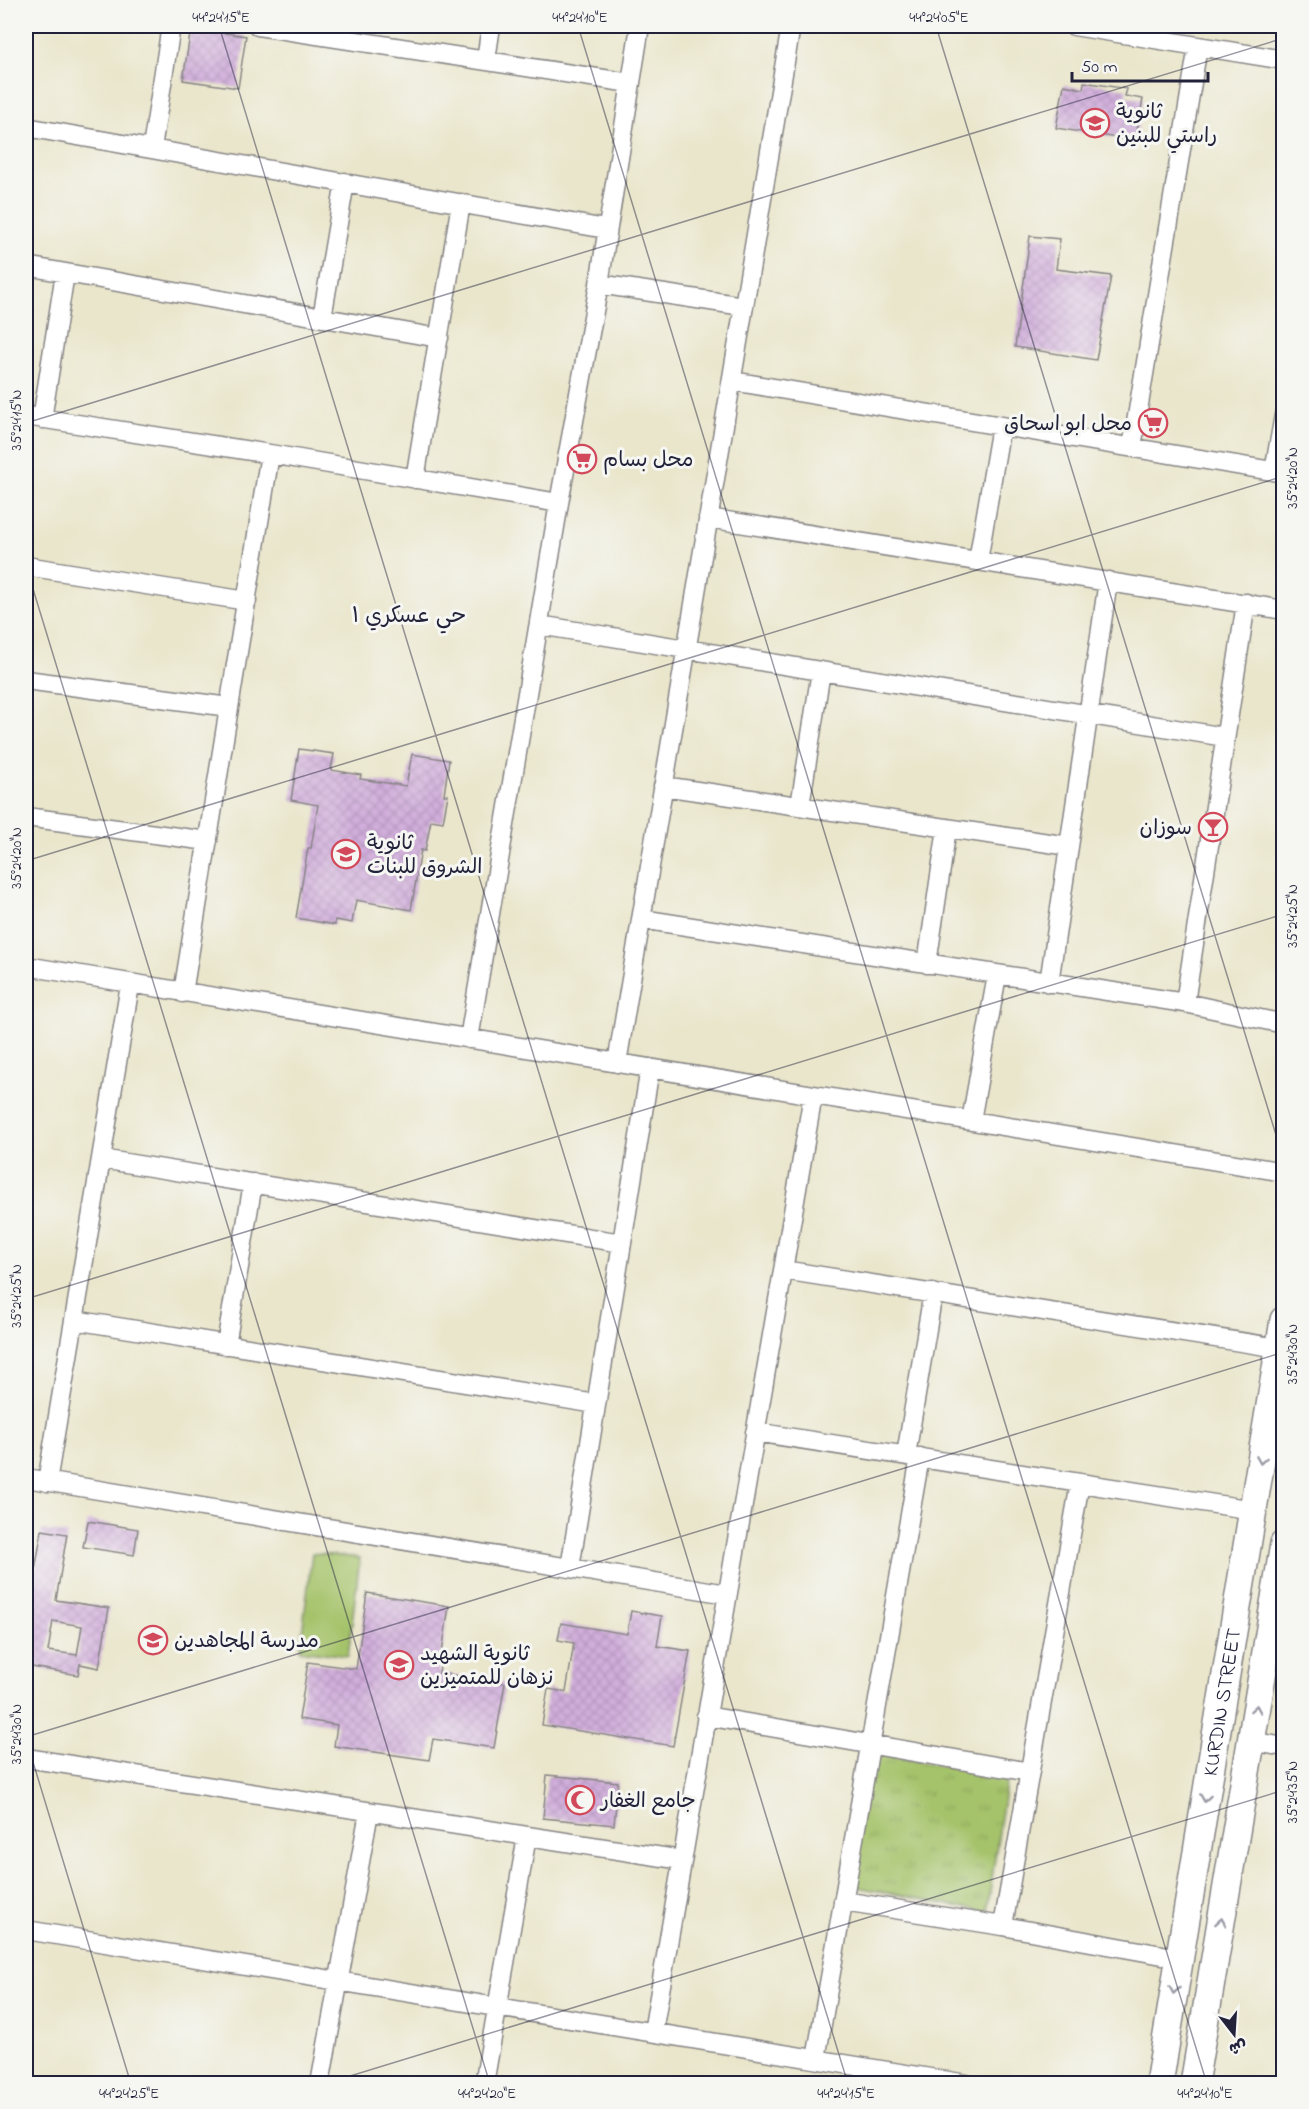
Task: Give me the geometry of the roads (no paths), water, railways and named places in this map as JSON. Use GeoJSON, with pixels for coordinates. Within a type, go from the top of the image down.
{"type":"FeatureCollection","features":[{"type":"Feature","properties":{"kind":"main road","name":"KURDIN STREET"},"geometry":{"type":"LineString","coordinates":[[1159,2084],[1284,1320]]}},
{"type":"Feature","properties":{"kind":"main road","name":"KURDIN STREET"},"geometry":{"type":"LineString","coordinates":[[1194,2084],[1251,1742],[1278,1606],[1284,1544]]}},
{"type":"Feature","properties":{"kind":"street"},"geometry":{"type":"LineString","coordinates":[[152,148],[171,26]]}},
{"type":"Feature","properties":{"kind":"street"},"geometry":{"type":"LineString","coordinates":[[258,26],[347,32],[486,60],[630,83]]}},
{"type":"Feature","properties":{"kind":"street"},"geometry":{"type":"LineString","coordinates":[[486,60],[491,26]]}},
{"type":"Feature","properties":{"kind":"street"},"geometry":{"type":"LineString","coordinates":[[469,1039],[599,284],[640,26]]}},
{"type":"Feature","properties":{"kind":"street"},"geometry":{"type":"LineString","coordinates":[[617,1063],[791,26]]}},
{"type":"Feature","properties":{"kind":"street"},"geometry":{"type":"LineString","coordinates":[[1074,26],[1284,60]]}},
{"type":"Feature","properties":{"kind":"street"},"geometry":{"type":"LineString","coordinates":[[1132,447],[1198,46]]}},
{"type":"Feature","properties":{"kind":"street"},"geometry":{"type":"LineString","coordinates":[[26,127],[606,229]]}},
{"type":"Feature","properties":{"kind":"street"},"geometry":{"type":"LineString","coordinates":[[322,318],[345,182]]}},
{"type":"Feature","properties":{"kind":"street"},"geometry":{"type":"LineString","coordinates":[[416,479],[461,203]]}},
{"type":"Feature","properties":{"kind":"street"},"geometry":{"type":"LineString","coordinates":[[26,266],[439,338]]}},
{"type":"Feature","properties":{"kind":"street"},"geometry":{"type":"LineString","coordinates":[[65,273],[34,418],[270,454],[560,503]]}},
{"type":"Feature","properties":{"kind":"street"},"geometry":{"type":"LineString","coordinates":[[599,284],[743,306]]}},
{"type":"Feature","properties":{"kind":"street"},"geometry":{"type":"LineString","coordinates":[[732,381],[1279,472],[1284,415]]}},
{"type":"Feature","properties":{"kind":"street"},"geometry":{"type":"LineString","coordinates":[[978,561],[1001,426]]}},
{"type":"Feature","properties":{"kind":"street"},"geometry":{"type":"LineString","coordinates":[[183,993],[270,454]]}},
{"type":"Feature","properties":{"kind":"street"},"geometry":{"type":"LineString","coordinates":[[708,518],[1284,610]]}},
{"type":"Feature","properties":{"kind":"street"},"geometry":{"type":"LineString","coordinates":[[26,566],[247,601]]}},
{"type":"Feature","properties":{"kind":"street"},"geometry":{"type":"LineString","coordinates":[[1049,982],[1108,581]]}},
{"type":"Feature","properties":{"kind":"street"},"geometry":{"type":"LineString","coordinates":[[1185,1004],[1246,603]]}},
{"type":"Feature","properties":{"kind":"street"},"geometry":{"type":"LineString","coordinates":[[539,625],[1225,737]]}},
{"type":"Feature","properties":{"kind":"street"},"geometry":{"type":"LineString","coordinates":[[800,806],[821,671]]}},
{"type":"Feature","properties":{"kind":"street"},"geometry":{"type":"LineString","coordinates":[[26,680],[229,707]]}},
{"type":"Feature","properties":{"kind":"street"},"geometry":{"type":"LineString","coordinates":[[663,786],[1069,846]]}},
{"type":"Feature","properties":{"kind":"street"},"geometry":{"type":"LineString","coordinates":[[26,817],[208,841]]}},
{"type":"Feature","properties":{"kind":"street"},"geometry":{"type":"LineString","coordinates":[[927,964],[947,828]]}},
{"type":"Feature","properties":{"kind":"street"},"geometry":{"type":"LineString","coordinates":[[641,920],[1049,982],[1185,1004],[1284,1024]]}},
{"type":"Feature","properties":{"kind":"street"},"geometry":{"type":"LineString","coordinates":[[26,966],[130,985],[1284,1172]]}},
{"type":"Feature","properties":{"kind":"street"},"geometry":{"type":"LineString","coordinates":[[971,1121],[997,975]]}},
{"type":"Feature","properties":{"kind":"street"},"geometry":{"type":"LineString","coordinates":[[48,1482],[130,985]]}},
{"type":"Feature","properties":{"kind":"street"},"geometry":{"type":"LineString","coordinates":[[570,1568],[650,1068]]}},
{"type":"Feature","properties":{"kind":"street"},"geometry":{"type":"LineString","coordinates":[[652,2032],[813,1095]]}},
{"type":"Feature","properties":{"kind":"street"},"geometry":{"type":"LineString","coordinates":[[101,1159],[622,1243]]}},
{"type":"Feature","properties":{"kind":"street"},"geometry":{"type":"LineString","coordinates":[[226,1345],[253,1183]]}},
{"type":"Feature","properties":{"kind":"street"},"geometry":{"type":"LineString","coordinates":[[783,1270],[1279,1348]]}},
{"type":"Feature","properties":{"kind":"street"},"geometry":{"type":"LineString","coordinates":[[816,2059],[870,1744],[913,1456],[933,1293]]}},
{"type":"Feature","properties":{"kind":"street"},"geometry":{"type":"LineString","coordinates":[[74,1320],[596,1404]]}},
{"type":"Feature","properties":{"kind":"street"},"geometry":{"type":"LineString","coordinates":[[755,1431],[1252,1510]]}},
{"type":"Feature","properties":{"kind":"street"},"geometry":{"type":"LineString","coordinates":[[26,1478],[728,1594]]}},
{"type":"Feature","properties":{"kind":"street"},"geometry":{"type":"LineString","coordinates":[[1003,1926],[1080,1483]]}},
{"type":"Feature","properties":{"kind":"street"},"geometry":{"type":"LineString","coordinates":[[706,1716],[1030,1772]]}},
{"type":"Feature","properties":{"kind":"street"},"geometry":{"type":"LineString","coordinates":[[1251,1742],[1284,1747]]}},
{"type":"Feature","properties":{"kind":"street"},"geometry":{"type":"LineString","coordinates":[[26,1758],[682,1860]]}},
{"type":"Feature","properties":{"kind":"street"},"geometry":{"type":"LineString","coordinates":[[320,2084],[369,1812]]}},
{"type":"Feature","properties":{"kind":"street"},"geometry":{"type":"LineString","coordinates":[[484,2084],[527,1836]]}},
{"type":"Feature","properties":{"kind":"street"},"geometry":{"type":"LineString","coordinates":[[843,1901],[1003,1926],[1179,1958]]}},
{"type":"Feature","properties":{"kind":"street"},"geometry":{"type":"LineString","coordinates":[[26,1930],[968,2084]]}},
{"type":"Feature","properties":{"kind":"place","name":"ثانوية راستي للبنين"},"geometry":{"type":"Point","coordinates":[1095,123]}},
{"type":"Feature","properties":{"kind":"place","name":"محل ابو اسحاق"},"geometry":{"type":"Point","coordinates":[1153,423]}},
{"type":"Feature","properties":{"kind":"place","name":"محل بسام"},"geometry":{"type":"Point","coordinates":[582,459]}},
{"type":"Feature","properties":{"kind":"place","name":"سوزان"},"geometry":{"type":"Point","coordinates":[1213,827]}},
{"type":"Feature","properties":{"kind":"place","name":"ثانوية الشروق للبنات"},"geometry":{"type":"Point","coordinates":[346,854]}},
{"type":"Feature","properties":{"kind":"place","name":"مدرسة المجاهدين"},"geometry":{"type":"Point","coordinates":[153,1640]}},
{"type":"Feature","properties":{"kind":"place","name":"ثانوية الشهيد نزهان للمتميزين"},"geometry":{"type":"Point","coordinates":[399,1665]}},
{"type":"Feature","properties":{"kind":"place","name":"جامع الغفار"},"geometry":{"type":"Point","coordinates":[580,1800]}},
{"type":"Feature","properties":{"kind":"district","name":"حي عسكري ١"},"geometry":{"type":"Point","coordinates":[409,614]}}]}
